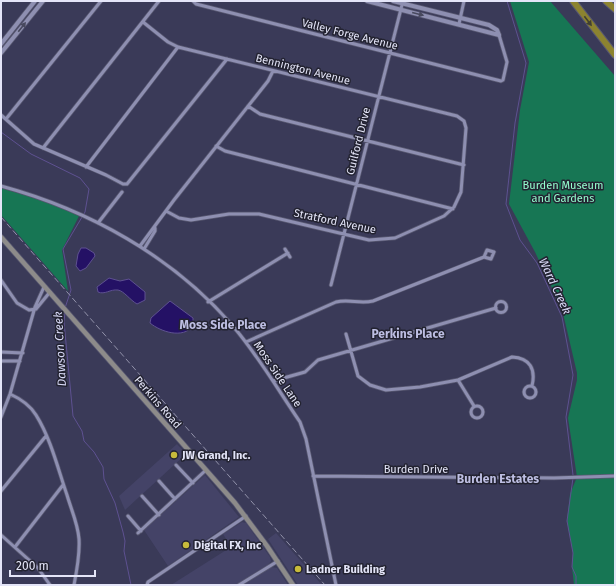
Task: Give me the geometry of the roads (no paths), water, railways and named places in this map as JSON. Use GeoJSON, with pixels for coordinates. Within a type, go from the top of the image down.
{"type":"FeatureCollection","features":[{"type":"Feature","properties":{"kind":"highway"},"geometry":{"type":"LineString","coordinates":[[573,1],[615,56]]}},
{"type":"Feature","properties":{"kind":"highway"},"geometry":{"type":"LineString","coordinates":[[606,1],[615,9]]}},
{"type":"Feature","properties":{"kind":"highway"},"geometry":{"type":"LineString","coordinates":[[603,40],[615,52]]}},
{"type":"Feature","properties":{"kind":"main road","name":"Perkins Road"},"geometry":{"type":"LineString","coordinates":[[1,238],[246,516],[293,585]]}},
{"type":"Feature","properties":{"kind":"street"},"geometry":{"type":"LineString","coordinates":[[1,44],[35,1]]}},
{"type":"Feature","properties":{"kind":"street"},"geometry":{"type":"LineString","coordinates":[[1,53],[43,1]]}},
{"type":"Feature","properties":{"kind":"street"},"geometry":{"type":"LineString","coordinates":[[6,119],[101,1]]}},
{"type":"Feature","properties":{"kind":"street"},"geometry":{"type":"LineString","coordinates":[[43,148],[159,1]]}},
{"type":"Feature","properties":{"kind":"street"},"geometry":{"type":"LineString","coordinates":[[367,1],[481,29],[498,35]]}},
{"type":"Feature","properties":{"kind":"street"},"geometry":{"type":"LineString","coordinates":[[393,1],[483,23],[493,27],[498,35]]}},
{"type":"Feature","properties":{"kind":"street"},"geometry":{"type":"LineString","coordinates":[[459,24],[464,1]]}},
{"type":"Feature","properties":{"kind":"street","name":"Valley Forge Avenue"},"geometry":{"type":"LineString","coordinates":[[193,2],[389,53],[503,80],[506,62],[498,35]]}},
{"type":"Feature","properties":{"kind":"street","name":"Guilford Drive"},"geometry":{"type":"LineString","coordinates":[[331,285],[402,2]]}},
{"type":"Feature","properties":{"kind":"street","name":"Bennington Avenue"},"geometry":{"type":"LineString","coordinates":[[143,22],[168,42],[178,47],[456,116],[464,121],[466,128],[464,165]]}},
{"type":"Feature","properties":{"kind":"street"},"geometry":{"type":"LineString","coordinates":[[481,29],[483,23]]}},
{"type":"Feature","properties":{"kind":"street"},"geometry":{"type":"LineString","coordinates":[[86,166],[178,47]]}},
{"type":"Feature","properties":{"kind":"street"},"geometry":{"type":"LineString","coordinates":[[1,115],[29,141],[123,184],[127,184],[227,59]]}},
{"type":"Feature","properties":{"kind":"street"},"geometry":{"type":"LineString","coordinates":[[144,249],[166,211],[268,81],[273,71]]}},
{"type":"Feature","properties":{"kind":"street"},"geometry":{"type":"LineString","coordinates":[[216,146],[225,152],[453,209],[461,192],[464,165],[260,114],[248,106]]}},
{"type":"Feature","properties":{"kind":"street","name":"Moss Side Lane"},"geometry":{"type":"LineString","coordinates":[[1,186],[72,210],[140,246],[167,264],[231,324],[246,342],[300,422],[306,439],[312,476],[336,585]]}},
{"type":"Feature","properties":{"kind":"street"},"geometry":{"type":"LineString","coordinates":[[98,223],[122,192]]}},
{"type":"Feature","properties":{"kind":"street","name":"Stratford Avenue"},"geometry":{"type":"LineString","coordinates":[[166,211],[179,218],[191,220],[229,214],[259,214],[369,240],[395,238],[444,216],[453,209]]}},
{"type":"Feature","properties":{"kind":"street"},"geometry":{"type":"LineString","coordinates":[[140,246],[152,229],[155,228]]}},
{"type":"Feature","properties":{"kind":"street"},"geometry":{"type":"LineString","coordinates":[[286,249],[290,257]]}},
{"type":"Feature","properties":{"kind":"street"},"geometry":{"type":"LineString","coordinates":[[208,302],[288,253]]}},
{"type":"Feature","properties":{"kind":"street"},"geometry":{"type":"LineString","coordinates":[[246,342],[336,302],[344,300],[366,303],[373,301],[484,257]]}},
{"type":"Feature","properties":{"kind":"street"},"geometry":{"type":"LineString","coordinates":[[1,280],[17,303],[29,310],[36,309],[50,292]]}},
{"type":"Feature","properties":{"kind":"street"},"geometry":{"type":"LineString","coordinates":[[1,417],[23,353],[40,293],[44,287]]}},
{"type":"Feature","properties":{"kind":"street"},"geometry":{"type":"LineString","coordinates":[[273,382],[305,372],[318,360],[496,308]]}},
{"type":"Feature","properties":{"kind":"street"},"geometry":{"type":"LineString","coordinates":[[346,334],[351,350],[353,364],[358,376],[370,385],[386,390],[420,387],[458,380],[512,357],[521,357],[529,363],[534,372],[532,386],[535,389],[536,395],[528,398],[524,394],[524,391],[528,386],[532,386]]}},
{"type":"Feature","properties":{"kind":"street"},"geometry":{"type":"LineString","coordinates":[[1,352],[23,353]]}},
{"type":"Feature","properties":{"kind":"street"},"geometry":{"type":"LineString","coordinates":[[1,361],[20,361]]}},
{"type":"Feature","properties":{"kind":"street"},"geometry":{"type":"LineString","coordinates":[[458,380],[474,406]]}},
{"type":"Feature","properties":{"kind":"street"},"geometry":{"type":"LineString","coordinates":[[10,394],[31,408],[46,436],[63,485],[76,524],[79,540],[74,585]]}},
{"type":"Feature","properties":{"kind":"street"},"geometry":{"type":"LineString","coordinates":[[474,406],[480,406],[482,408],[483,414],[481,417],[475,417],[472,415],[472,409],[474,406]]}},
{"type":"Feature","properties":{"kind":"street"},"geometry":{"type":"LineString","coordinates":[[1,491],[46,436]]}},
{"type":"Feature","properties":{"kind":"street"},"geometry":{"type":"LineString","coordinates":[[176,465],[193,484]]}},
{"type":"Feature","properties":{"kind":"street"},"geometry":{"type":"LineString","coordinates":[[128,516],[140,532],[193,484],[206,470]]}},
{"type":"Feature","properties":{"kind":"street","name":"Burden Drive"},"geometry":{"type":"LineString","coordinates":[[312,476],[580,478],[615,476]]}},
{"type":"Feature","properties":{"kind":"street"},"geometry":{"type":"LineString","coordinates":[[159,481],[176,499]]}},
{"type":"Feature","properties":{"kind":"street"},"geometry":{"type":"LineString","coordinates":[[15,547],[63,485]]}},
{"type":"Feature","properties":{"kind":"street"},"geometry":{"type":"LineString","coordinates":[[142,496],[159,515]]}},
{"type":"Feature","properties":{"kind":"street"},"geometry":{"type":"LineString","coordinates":[[147,585],[148,582],[246,516]]}},
{"type":"Feature","properties":{"kind":"street"},"geometry":{"type":"LineString","coordinates":[[1,535],[38,568],[50,585]]}},
{"type":"Feature","properties":{"kind":"street"},"geometry":{"type":"LineString","coordinates":[[239,585],[278,561]]}},
{"type":"Feature","properties":{"kind":"waterway","name":"Ward Creek"},"geometry":{"type":"LineString","coordinates":[[507,1],[526,63],[515,123],[506,204],[520,240],[537,263],[562,317],[573,375],[566,417],[573,475]]}},
{"type":"Feature","properties":{"kind":"waterway","name":"Dawson Creek"},"geometry":{"type":"LineString","coordinates":[[1,132],[31,154],[80,178],[89,189],[85,212],[63,249],[71,290],[65,308]]}},
{"type":"Feature","properties":{"kind":"waterway","name":"Dawson Creek"},"geometry":{"type":"LineString","coordinates":[[65,313],[64,322],[73,416],[82,431],[84,441],[94,452],[103,467],[104,479],[115,503],[123,532],[125,541],[124,551],[131,585]]}},
{"type":"Feature","properties":{"kind":"waterway","name":"Ward Creek"},"geometry":{"type":"LineString","coordinates":[[573,478],[567,521],[573,553],[572,567],[576,576],[576,585]]}},
{"type":"Feature","properties":{"kind":"railway"},"geometry":{"type":"LineString","coordinates":[[1,217],[325,585]]}},
{"type":"Feature","properties":{"kind":"place","name":"JW Grand, Inc."},"geometry":{"type":"Point","coordinates":[174,455]}},
{"type":"Feature","properties":{"kind":"place","name":"Digital FX, Inc"},"geometry":{"type":"Point","coordinates":[186,545]}},
{"type":"Feature","properties":{"kind":"place","name":"Ladner Building"},"geometry":{"type":"Point","coordinates":[298,569]}},
{"type":"Feature","properties":{"kind":"district","name":"Moss Side Place"},"geometry":{"type":"Point","coordinates":[223,325]}},
{"type":"Feature","properties":{"kind":"district","name":"Perkins Place"},"geometry":{"type":"Point","coordinates":[408,334]}},
{"type":"Feature","properties":{"kind":"district","name":"Burden Estates"},"geometry":{"type":"Point","coordinates":[498,479]}},
{"type":"Feature","properties":{"kind":"park label","name":"Burden Museum and Gardens"},"geometry":{"type":"Point","coordinates":[563,191]}}]}
